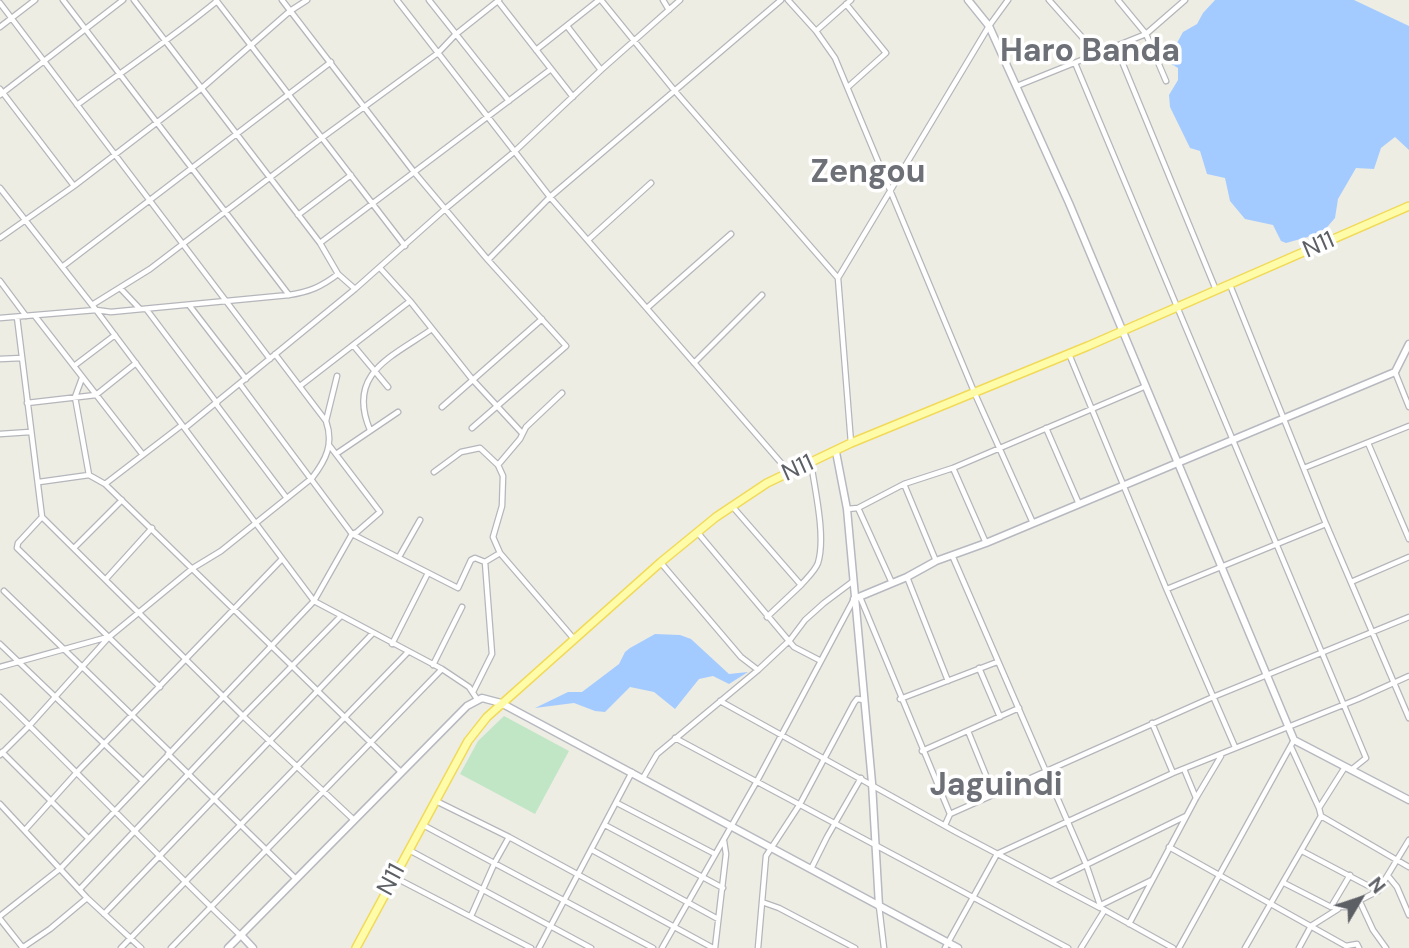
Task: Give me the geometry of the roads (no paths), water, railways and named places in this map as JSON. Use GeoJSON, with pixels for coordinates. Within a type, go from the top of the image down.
{"type":"FeatureCollection","features":[{"type":"Feature","properties":{"kind":"main road","name":"N11"},"geometry":{"type":"LineString","coordinates":[[356,948],[468,741],[501,703],[661,562],[732,506],[767,483],[851,443],[975,394],[1409,206]]}},
{"type":"Feature","properties":{"kind":"street"},"geometry":{"type":"LineString","coordinates":[[0,26],[35,0]]}},
{"type":"Feature","properties":{"kind":"street"},"geometry":{"type":"LineString","coordinates":[[63,0],[289,295]]}},
{"type":"Feature","properties":{"kind":"street"},"geometry":{"type":"LineString","coordinates":[[74,186],[1,92],[123,0]]}},
{"type":"Feature","properties":{"kind":"street"},"geometry":{"type":"LineString","coordinates":[[134,0],[320,243],[338,274],[355,289]]}},
{"type":"Feature","properties":{"kind":"street"},"geometry":{"type":"LineString","coordinates":[[77,106],[167,41],[217,0],[405,246]]}},
{"type":"Feature","properties":{"kind":"street"},"geometry":{"type":"LineString","coordinates":[[282,0],[414,172],[488,260],[566,346],[472,428]]}},
{"type":"Feature","properties":{"kind":"street"},"geometry":{"type":"LineString","coordinates":[[0,238],[74,186],[202,88],[306,0]]}},
{"type":"Feature","properties":{"kind":"street"},"geometry":{"type":"LineString","coordinates":[[397,0],[550,197],[789,472]]}},
{"type":"Feature","properties":{"kind":"street"},"geometry":{"type":"LineString","coordinates":[[429,0],[509,101]]}},
{"type":"Feature","properties":{"kind":"street"},"geometry":{"type":"LineString","coordinates":[[92,305],[121,289],[183,244],[438,53],[455,35],[498,0],[573,97]]}},
{"type":"Feature","properties":{"kind":"street"},"geometry":{"type":"LineString","coordinates":[[536,50],[600,0],[674,90],[838,278]]}},
{"type":"Feature","properties":{"kind":"street"},"geometry":{"type":"LineString","coordinates":[[663,0],[669,10]]}},
{"type":"Feature","properties":{"kind":"street"},"geometry":{"type":"LineString","coordinates":[[105,484],[216,403],[380,268],[514,152],[680,0]]}},
{"type":"Feature","properties":{"kind":"street"},"geometry":{"type":"LineString","coordinates":[[488,260],[550,197],[781,0]]}},
{"type":"Feature","properties":{"kind":"street"},"geometry":{"type":"LineString","coordinates":[[788,0],[832,52],[975,394],[1033,523]]}},
{"type":"Feature","properties":{"kind":"street"},"geometry":{"type":"LineString","coordinates":[[816,31],[851,0]]}},
{"type":"Feature","properties":{"kind":"street"},"geometry":{"type":"LineString","coordinates":[[968,0],[989,26],[1017,86],[1268,675],[1319,808],[1321,816],[1245,948]]}},
{"type":"Feature","properties":{"kind":"street"},"geometry":{"type":"LineString","coordinates":[[851,443],[838,278],[989,26],[1008,0]]}},
{"type":"Feature","properties":{"kind":"street"},"geometry":{"type":"LineString","coordinates":[[1049,0],[1098,55]]}},
{"type":"Feature","properties":{"kind":"street"},"geometry":{"type":"LineString","coordinates":[[1017,86],[1146,34],[1185,0]]}},
{"type":"Feature","properties":{"kind":"street"},"geometry":{"type":"LineString","coordinates":[[1121,1],[1146,34],[1166,81]]}},
{"type":"Feature","properties":{"kind":"street"},"geometry":{"type":"LineString","coordinates":[[0,3],[270,359]]}},
{"type":"Feature","properties":{"kind":"street"},"geometry":{"type":"LineString","coordinates":[[846,4],[886,53],[847,87]]}},
{"type":"Feature","properties":{"kind":"street"},"geometry":{"type":"LineString","coordinates":[[567,26],[601,70]]}},
{"type":"Feature","properties":{"kind":"street"},"geometry":{"type":"LineString","coordinates":[[1116,47],[1216,290]]}},
{"type":"Feature","properties":{"kind":"street"},"geometry":{"type":"LineString","coordinates":[[62,267],[331,62]]}},
{"type":"Feature","properties":{"kind":"street"},"geometry":{"type":"LineString","coordinates":[[1076,63],[1366,758],[1348,768],[1319,808]]}},
{"type":"Feature","properties":{"kind":"street"},"geometry":{"type":"LineString","coordinates":[[320,243],[551,69]]}},
{"type":"Feature","properties":{"kind":"street"},"geometry":{"type":"LineString","coordinates":[[298,215],[351,175]]}},
{"type":"Feature","properties":{"kind":"street"},"geometry":{"type":"LineString","coordinates":[[588,240],[651,183]]}},
{"type":"Feature","properties":{"kind":"street"},"geometry":{"type":"LineString","coordinates":[[0,188],[96,310],[314,601],[442,669],[475,696],[501,703],[771,847],[946,946],[958,948]]}},
{"type":"Feature","properties":{"kind":"street"},"geometry":{"type":"LineString","coordinates":[[647,309],[731,234]]}},
{"type":"Feature","properties":{"kind":"street"},"geometry":{"type":"LineString","coordinates":[[380,268],[472,379],[522,433]]}},
{"type":"Feature","properties":{"kind":"street"},"geometry":{"type":"LineString","coordinates":[[0,318],[96,310],[111,312],[289,295],[310,292],[338,274]]}},
{"type":"Feature","properties":{"kind":"street"},"geometry":{"type":"LineString","coordinates":[[0,281],[26,316]]}},
{"type":"Feature","properties":{"kind":"street"},"geometry":{"type":"LineString","coordinates":[[1229,284],[1326,524],[1409,718]]}},
{"type":"Feature","properties":{"kind":"street"},"geometry":{"type":"LineString","coordinates":[[121,289],[139,308]]}},
{"type":"Feature","properties":{"kind":"street"},"geometry":{"type":"LineString","coordinates":[[694,363],[762,295]]}},
{"type":"Feature","properties":{"kind":"street"},"geometry":{"type":"LineString","coordinates":[[300,386],[410,301]]}},
{"type":"Feature","properties":{"kind":"street"},"geometry":{"type":"LineString","coordinates":[[189,305],[246,379]]}},
{"type":"Feature","properties":{"kind":"street"},"geometry":{"type":"LineString","coordinates":[[147,309],[286,497]]}},
{"type":"Feature","properties":{"kind":"street"},"geometry":{"type":"LineString","coordinates":[[34,316],[143,455]]}},
{"type":"Feature","properties":{"kind":"street"},"geometry":{"type":"LineString","coordinates":[[17,317],[42,517],[269,742],[354,820]]}},
{"type":"Feature","properties":{"kind":"street"},"geometry":{"type":"LineString","coordinates":[[442,407],[542,319]]}},
{"type":"Feature","properties":{"kind":"street"},"geometry":{"type":"LineString","coordinates":[[370,430],[362,400],[367,378],[432,329]]}},
{"type":"Feature","properties":{"kind":"street"},"geometry":{"type":"LineString","coordinates":[[74,366],[115,335]]}},
{"type":"Feature","properties":{"kind":"street"},"geometry":{"type":"LineString","coordinates":[[662,948],[689,904],[857,598],[936,561],[986,543],[1395,372],[1409,344]]}},
{"type":"Feature","properties":{"kind":"street"},"geometry":{"type":"LineString","coordinates":[[352,345],[388,387]]}},
{"type":"Feature","properties":{"kind":"street"},"geometry":{"type":"LineString","coordinates":[[88,838],[1,753],[30,725],[109,637],[312,478],[323,464],[330,446],[330,431],[326,421],[275,354]]}},
{"type":"Feature","properties":{"kind":"street"},"geometry":{"type":"LineString","coordinates":[[1069,354],[1235,747]]}},
{"type":"Feature","properties":{"kind":"street"},"geometry":{"type":"LineString","coordinates":[[0,359],[22,358]]}},
{"type":"Feature","properties":{"kind":"street"},"geometry":{"type":"LineString","coordinates":[[27,403],[96,395],[136,363]]}},
{"type":"Feature","properties":{"kind":"street"},"geometry":{"type":"LineString","coordinates":[[1395,372],[1409,407]]}},
{"type":"Feature","properties":{"kind":"street"},"geometry":{"type":"LineString","coordinates":[[326,421],[337,376]]}},
{"type":"Feature","properties":{"kind":"street"},"geometry":{"type":"LineString","coordinates":[[82,377],[75,397],[89,475]]}},
{"type":"Feature","properties":{"kind":"street"},"geometry":{"type":"LineString","coordinates":[[240,384],[352,534],[458,588],[471,560],[475,558],[485,562]]}},
{"type":"Feature","properties":{"kind":"street"},"geometry":{"type":"LineString","coordinates":[[847,509],[858,508],[904,484],[953,468],[1146,386]]}},
{"type":"Feature","properties":{"kind":"street"},"geometry":{"type":"LineString","coordinates":[[498,465],[522,433],[562,393]]}},
{"type":"Feature","properties":{"kind":"street"},"geometry":{"type":"LineString","coordinates":[[336,454],[398,412]]}},
{"type":"Feature","properties":{"kind":"street"},"geometry":{"type":"LineString","coordinates":[[1304,468],[1409,426]]}},
{"type":"Feature","properties":{"kind":"street"},"geometry":{"type":"LineString","coordinates":[[1046,428],[1079,503]]}},
{"type":"Feature","properties":{"kind":"street"},"geometry":{"type":"LineString","coordinates":[[0,434],[30,432]]}},
{"type":"Feature","properties":{"kind":"street"},"geometry":{"type":"LineString","coordinates":[[1368,443],[1409,539]]}},
{"type":"Feature","properties":{"kind":"street"},"geometry":{"type":"LineString","coordinates":[[87,898],[23,948],[0,918],[61,868],[272,646],[314,601],[352,534],[380,512],[330,446]]}},
{"type":"Feature","properties":{"kind":"street"},"geometry":{"type":"LineString","coordinates":[[434,472],[461,452],[475,448],[485,450],[498,465],[503,476],[503,498],[493,537],[500,553],[575,639]]}},
{"type":"Feature","properties":{"kind":"street"},"geometry":{"type":"LineString","coordinates":[[836,452],[847,509],[852,582],[857,598],[950,814]]}},
{"type":"Feature","properties":{"kind":"street"},"geometry":{"type":"LineString","coordinates":[[767,617],[801,585],[817,565],[820,529],[811,463]]}},
{"type":"Feature","properties":{"kind":"street"},"geometry":{"type":"LineString","coordinates":[[953,468],[986,543]]}},
{"type":"Feature","properties":{"kind":"street"},"geometry":{"type":"LineString","coordinates":[[39,482],[89,475],[105,484],[401,772]]}},
{"type":"Feature","properties":{"kind":"street"},"geometry":{"type":"LineString","coordinates":[[904,484],[936,561]]}},
{"type":"Feature","properties":{"kind":"street"},"geometry":{"type":"LineString","coordinates":[[74,548],[122,500]]}},
{"type":"Feature","properties":{"kind":"street"},"geometry":{"type":"LineString","coordinates":[[732,506],[801,585]]}},
{"type":"Feature","properties":{"kind":"street"},"geometry":{"type":"LineString","coordinates":[[858,508],[892,583]]}},
{"type":"Feature","properties":{"kind":"street"},"geometry":{"type":"LineString","coordinates":[[42,517],[18,543],[18,548],[160,687]]}},
{"type":"Feature","properties":{"kind":"street"},"geometry":{"type":"LineString","coordinates":[[399,557],[420,520]]}},
{"type":"Feature","properties":{"kind":"street"},"geometry":{"type":"LineString","coordinates":[[1167,589],[1326,524]]}},
{"type":"Feature","properties":{"kind":"street"},"geometry":{"type":"LineString","coordinates":[[106,579],[152,528]]}},
{"type":"Feature","properties":{"kind":"street"},"geometry":{"type":"LineString","coordinates":[[697,532],[794,647],[821,662]]}},
{"type":"Feature","properties":{"kind":"street"},"geometry":{"type":"LineString","coordinates":[[485,562],[500,553]]}},
{"type":"Feature","properties":{"kind":"street"},"geometry":{"type":"LineString","coordinates":[[952,555],[1066,824],[1086,864],[1102,908]]}},
{"type":"Feature","properties":{"kind":"street"},"geometry":{"type":"LineString","coordinates":[[1351,582],[1409,557]]}},
{"type":"Feature","properties":{"kind":"street"},"geometry":{"type":"LineString","coordinates":[[25,830],[131,715],[282,559]]}},
{"type":"Feature","properties":{"kind":"street"},"geometry":{"type":"LineString","coordinates":[[228,948],[475,696],[492,654],[493,643],[485,562]]}},
{"type":"Feature","properties":{"kind":"street"},"geometry":{"type":"LineString","coordinates":[[661,562],[741,657],[758,670]]}},
{"type":"Feature","properties":{"kind":"street"},"geometry":{"type":"LineString","coordinates":[[391,644],[428,573]]}},
{"type":"Feature","properties":{"kind":"street"},"geometry":{"type":"LineString","coordinates":[[906,577],[948,681]]}},
{"type":"Feature","properties":{"kind":"street"},"geometry":{"type":"LineString","coordinates":[[643,778],[655,756],[758,670],[790,640],[805,620],[852,582]]}},
{"type":"Feature","properties":{"kind":"street"},"geometry":{"type":"LineString","coordinates":[[4,591],[296,878]]}},
{"type":"Feature","properties":{"kind":"street"},"geometry":{"type":"LineString","coordinates":[[857,598],[884,948]]}},
{"type":"Feature","properties":{"kind":"street"},"geometry":{"type":"LineString","coordinates":[[433,665],[462,607]]}},
{"type":"Feature","properties":{"kind":"street"},"geometry":{"type":"LineString","coordinates":[[80,890],[340,617]]}},
{"type":"Feature","properties":{"kind":"street"},"geometry":{"type":"LineString","coordinates":[[945,825],[950,814],[1152,723],[1409,617]]}},
{"type":"Feature","properties":{"kind":"street"},"geometry":{"type":"LineString","coordinates":[[104,914],[372,634]]}},
{"type":"Feature","properties":{"kind":"street"},"geometry":{"type":"LineString","coordinates":[[0,667],[109,637]]}},
{"type":"Feature","properties":{"kind":"street"},"geometry":{"type":"LineString","coordinates":[[0,644],[143,781]]}},
{"type":"Feature","properties":{"kind":"street"},"geometry":{"type":"LineString","coordinates":[[121,948],[408,652]]}},
{"type":"Feature","properties":{"kind":"street"},"geometry":{"type":"LineString","coordinates":[[900,699],[997,662]]}},
{"type":"Feature","properties":{"kind":"street"},"geometry":{"type":"LineString","coordinates":[[979,668],[1000,717]]}},
{"type":"Feature","properties":{"kind":"street"},"geometry":{"type":"LineString","coordinates":[[171,948],[442,669]]}},
{"type":"Feature","properties":{"kind":"street"},"geometry":{"type":"LineString","coordinates":[[946,946],[997,854],[1172,774],[1409,676]]}},
{"type":"Feature","properties":{"kind":"street"},"geometry":{"type":"LineString","coordinates":[[0,696],[253,948]]}},
{"type":"Feature","properties":{"kind":"street"},"geometry":{"type":"LineString","coordinates":[[758,948],[766,856],[800,804],[853,703],[857,699],[864,700]]}},
{"type":"Feature","properties":{"kind":"street"},"geometry":{"type":"LineString","coordinates":[[720,701],[997,854],[1176,948],[1220,875],[1292,743]]}},
{"type":"Feature","properties":{"kind":"street"},"geometry":{"type":"LineString","coordinates":[[922,751],[1019,708]]}},
{"type":"Feature","properties":{"kind":"street"},"geometry":{"type":"LineString","coordinates":[[1152,723],[1172,774]]}},
{"type":"Feature","properties":{"kind":"street"},"geometry":{"type":"LineString","coordinates":[[968,731],[994,795]]}},
{"type":"Feature","properties":{"kind":"street"},"geometry":{"type":"LineString","coordinates":[[675,738],[1068,948]]}},
{"type":"Feature","properties":{"kind":"street"},"geometry":{"type":"LineString","coordinates":[[1292,743],[1407,799],[1409,790]]}},
{"type":"Feature","properties":{"kind":"street"},"geometry":{"type":"LineString","coordinates":[[1129,924],[1222,754]]}},
{"type":"Feature","properties":{"kind":"street"},"geometry":{"type":"LineString","coordinates":[[1184,769],[1196,798]]}},
{"type":"Feature","properties":{"kind":"street"},"geometry":{"type":"LineString","coordinates":[[539,948],[632,772]]}},
{"type":"Feature","properties":{"kind":"street"},"geometry":{"type":"LineString","coordinates":[[811,869],[861,778]]}},
{"type":"Feature","properties":{"kind":"street"},"geometry":{"type":"LineString","coordinates":[[435,800],[714,948],[726,854],[723,841]]}},
{"type":"Feature","properties":{"kind":"street"},"geometry":{"type":"LineString","coordinates":[[617,803],[716,854]]}},
{"type":"Feature","properties":{"kind":"street"},"geometry":{"type":"LineString","coordinates":[[0,804],[87,898],[141,948]]}},
{"type":"Feature","properties":{"kind":"street"},"geometry":{"type":"LineString","coordinates":[[1051,882],[1187,816]]}},
{"type":"Feature","properties":{"kind":"street"},"geometry":{"type":"LineString","coordinates":[[1321,816],[1409,867]]}},
{"type":"Feature","properties":{"kind":"street"},"geometry":{"type":"LineString","coordinates":[[422,825],[653,948]]}},
{"type":"Feature","properties":{"kind":"street"},"geometry":{"type":"LineString","coordinates":[[604,825],[723,888]]}},
{"type":"Feature","properties":{"kind":"street"},"geometry":{"type":"LineString","coordinates":[[471,916],[482,888],[509,837]]}},
{"type":"Feature","properties":{"kind":"street"},"geometry":{"type":"LineString","coordinates":[[1299,948],[1311,926],[1338,909],[1360,902],[1378,891],[1409,839]]}},
{"type":"Feature","properties":{"kind":"street"},"geometry":{"type":"LineString","coordinates":[[1169,847],[1345,947],[1357,944],[1359,948]]}},
{"type":"Feature","properties":{"kind":"street"},"geometry":{"type":"LineString","coordinates":[[408,850],[591,948]]}},
{"type":"Feature","properties":{"kind":"street"},"geometry":{"type":"LineString","coordinates":[[592,850],[718,919]]}},
{"type":"Feature","properties":{"kind":"street"},"geometry":{"type":"LineString","coordinates":[[1302,851],[1378,891]]}},
{"type":"Feature","properties":{"kind":"street"},"geometry":{"type":"LineString","coordinates":[[1331,907],[1350,876]]}},
{"type":"Feature","properties":{"kind":"street"},"geometry":{"type":"LineString","coordinates":[[1388,876],[1397,887],[1409,915]]}},
{"type":"Feature","properties":{"kind":"street"},"geometry":{"type":"LineString","coordinates":[[393,877],[531,948]]}},
{"type":"Feature","properties":{"kind":"street"},"geometry":{"type":"LineString","coordinates":[[1082,948],[1102,908],[1152,880]]}},
{"type":"Feature","properties":{"kind":"street"},"geometry":{"type":"LineString","coordinates":[[1284,883],[1338,909]]}},
{"type":"Feature","properties":{"kind":"street"},"geometry":{"type":"LineString","coordinates":[[762,902],[779,908],[855,948]]}},
{"type":"Feature","properties":{"kind":"street"},"geometry":{"type":"LineString","coordinates":[[1360,902],[1373,930],[1386,948]]}},
{"type":"Feature","properties":{"kind":"water"},"geometry":{"type":"Polygon","coordinates":[[[1215,0],[1354,0],[1409,26],[1409,150],[1395,137],[1381,148],[1374,169],[1356,168],[1338,199],[1335,218],[1322,233],[1286,243],[1281,241],[1273,225],[1245,219],[1230,201],[1225,178],[1207,174],[1200,151],[1190,148],[1170,107],[1169,95],[1178,80],[1178,68],[1167,61],[1183,32],[1197,24],[1215,0]]]}},
{"type":"Feature","properties":{"kind":"water"},"geometry":{"type":"Polygon","coordinates":[[[655,634],[680,635],[691,639],[729,674],[748,672],[729,684],[713,676],[699,679],[675,709],[654,692],[630,687],[605,712],[574,703],[535,708],[568,692],[582,692],[619,664],[630,648],[655,634]]]}},
{"type":"Feature","properties":{"kind":"district","name":"Haro Banda"},"geometry":{"type":"Point","coordinates":[1090,53]}},
{"type":"Feature","properties":{"kind":"district","name":"Zengou"},"geometry":{"type":"Point","coordinates":[868,174]}},
{"type":"Feature","properties":{"kind":"district","name":"Jaguindi"},"geometry":{"type":"Point","coordinates":[996,787]}}]}
